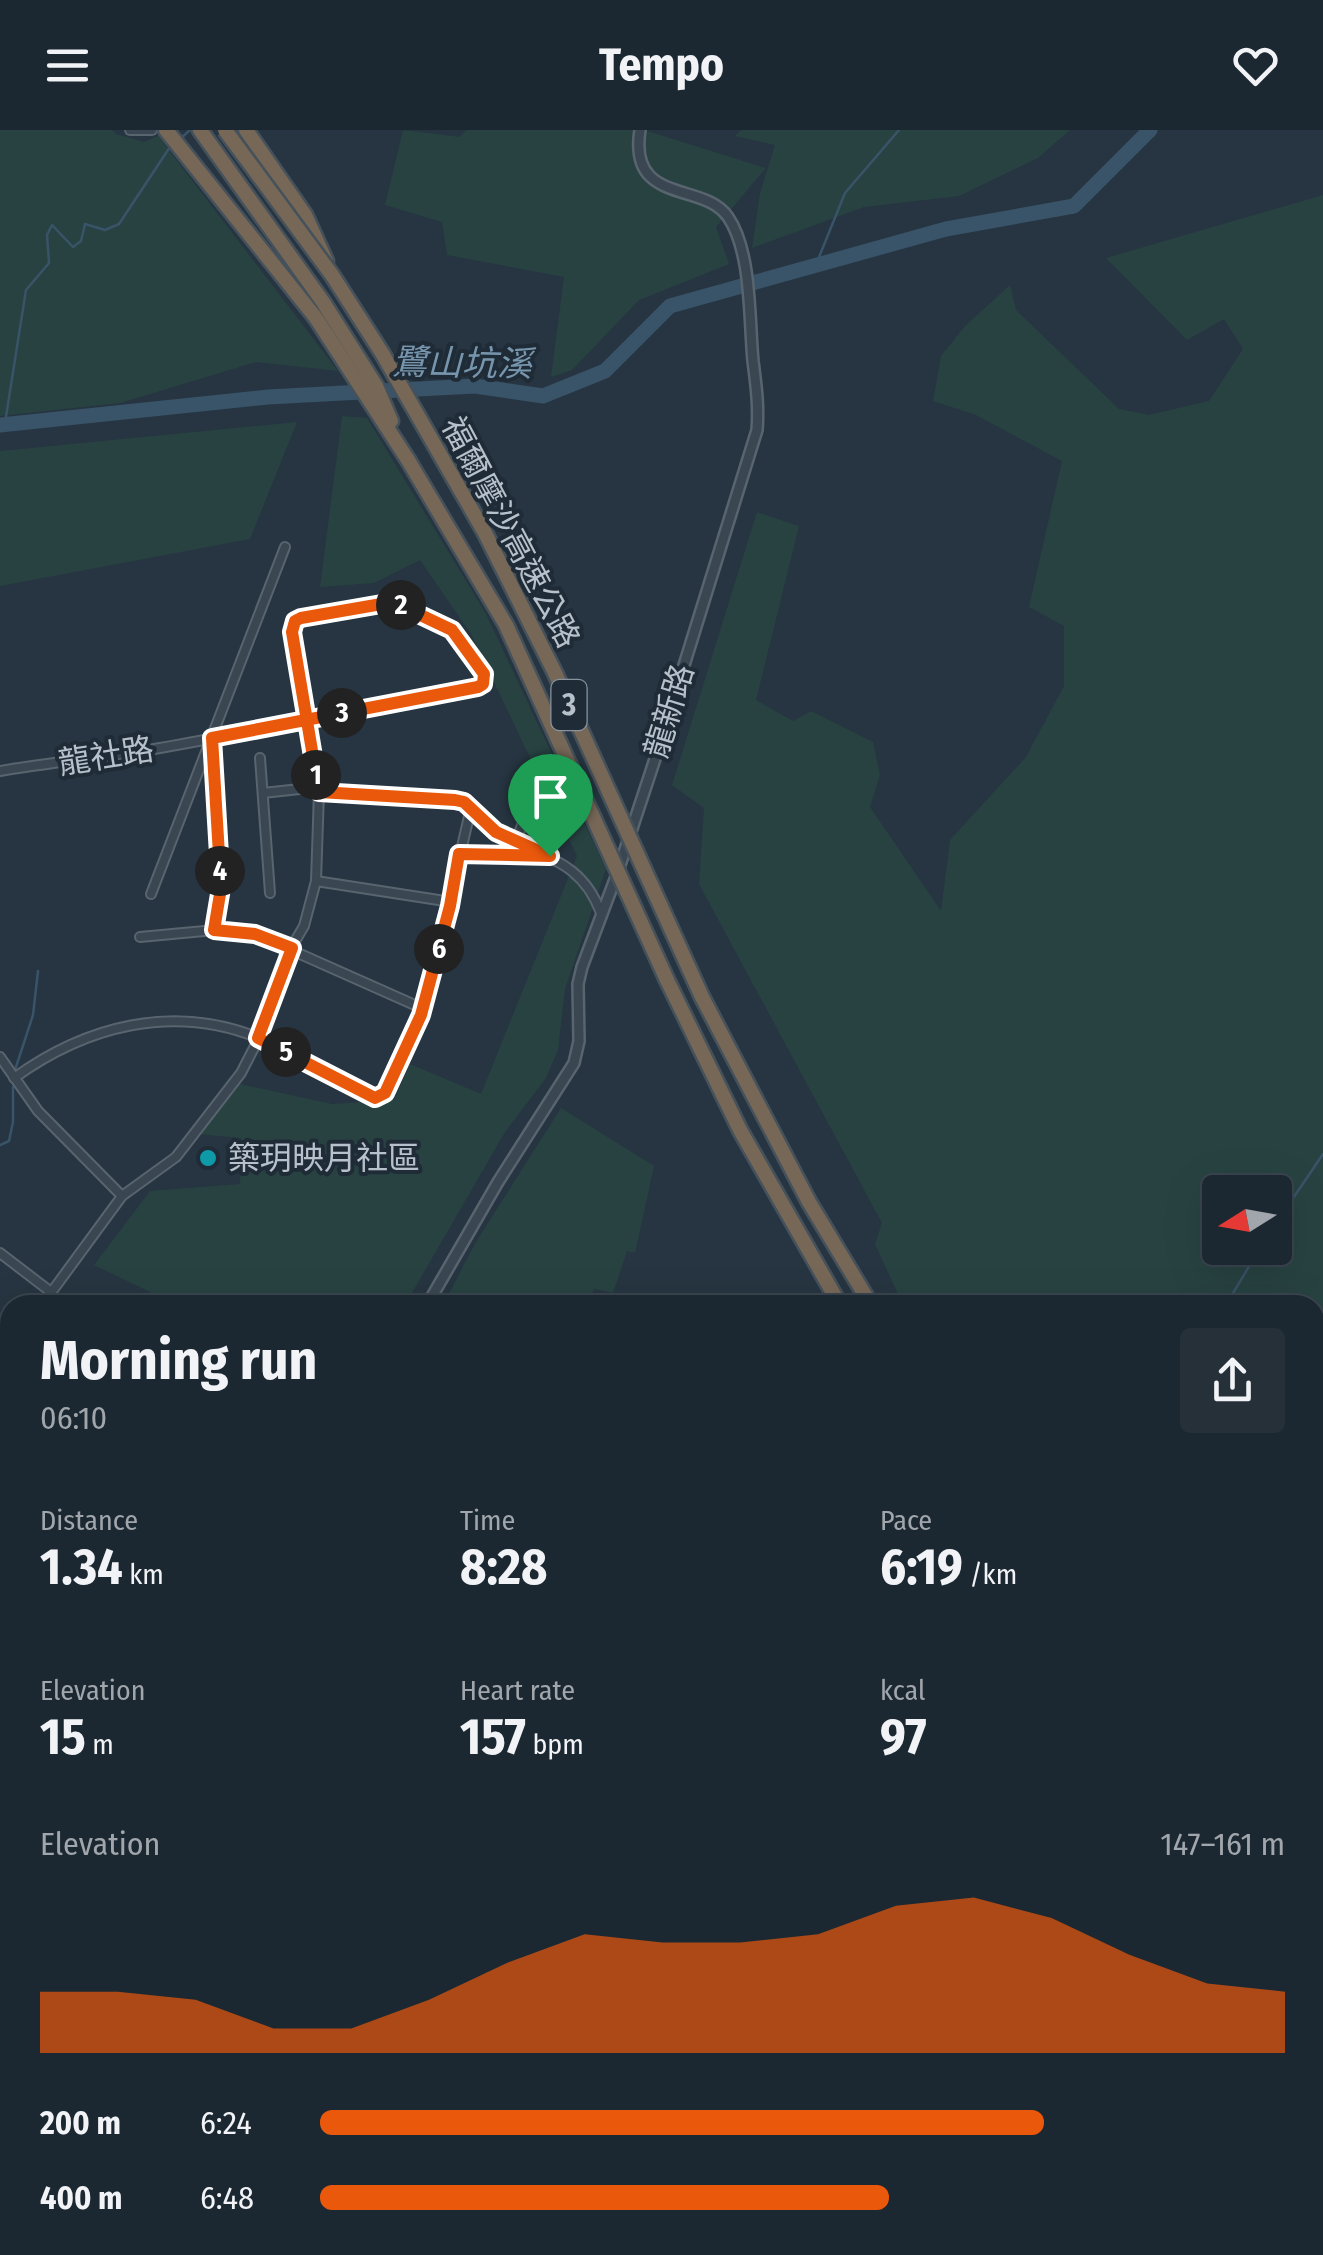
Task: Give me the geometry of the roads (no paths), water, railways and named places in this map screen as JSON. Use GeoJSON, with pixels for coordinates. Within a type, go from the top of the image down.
{"type":"FeatureCollection","features":[{"type":"Feature","properties":{"kind":"highway"},"geometry":{"type":"LineString","coordinates":[[166,130],[316,318],[408,460]]}},
{"type":"Feature","properties":{"kind":"highway","name":"福爾摩沙高速公路"},"geometry":{"type":"LineString","coordinates":[[226,130],[332,276],[382,353],[485,534],[555,673],[702,997],[810,1202],[865,1295]]}},
{"type":"Feature","properties":{"kind":"highway"},"geometry":{"type":"LineString","coordinates":[[246,130],[304,215],[332,276]]}},
{"type":"Feature","properties":{"kind":"highway","name":"福爾摩沙高速公路"},"geometry":{"type":"LineString","coordinates":[[203,134],[323,302],[376,386],[408,460],[506,626],[732,1114],[834,1295]]}},
{"type":"Feature","properties":{"kind":"street"},"geometry":{"type":"LineString","coordinates":[[130,130],[152,130]]}},
{"type":"Feature","properties":{"kind":"street","name":"龍新路"},"geometry":{"type":"LineString","coordinates":[[432,1295],[574,1062],[579,1041],[578,984],[636,818],[753,452],[759,409],[751,314],[734,227],[725,212],[658,183],[648,174],[638,152],[640,130]]}},
{"type":"Feature","properties":{"kind":"street"},"geometry":{"type":"LineString","coordinates":[[151,894],[284,547]]}},
{"type":"Feature","properties":{"kind":"street","name":"龍社路"},"geometry":{"type":"LineString","coordinates":[[0,771],[212,738],[478,687],[486,678],[452,630],[393,602],[301,618],[295,621],[292,632],[308,719]]}},
{"type":"Feature","properties":{"kind":"street"},"geometry":{"type":"LineString","coordinates":[[49,1295],[122,1196],[176,1157],[240,1072],[258,1038],[304,926],[316,881],[318,790],[308,719]]}},
{"type":"Feature","properties":{"kind":"street"},"geometry":{"type":"LineString","coordinates":[[212,738],[221,888],[214,930]]}},
{"type":"Feature","properties":{"kind":"street"},"geometry":{"type":"LineString","coordinates":[[260,758],[270,893]]}},
{"type":"Feature","properties":{"kind":"street"},"geometry":{"type":"LineString","coordinates":[[516,841],[536,788],[531,766]]}},
{"type":"Feature","properties":{"kind":"street"},"geometry":{"type":"LineString","coordinates":[[263,793],[318,790],[455,800],[496,832],[552,856],[584,882],[601,913]]}},
{"type":"Feature","properties":{"kind":"street"},"geometry":{"type":"LineString","coordinates":[[14,1078],[73,1041],[100,1031],[139,1024],[199,1023],[258,1038],[375,1098],[385,1093],[421,1015],[469,818],[468,807]]}},
{"type":"Feature","properties":{"kind":"street"},"geometry":{"type":"LineString","coordinates":[[459,854],[552,856]]}},
{"type":"Feature","properties":{"kind":"street"},"geometry":{"type":"LineString","coordinates":[[316,881],[440,902],[450,898]]}},
{"type":"Feature","properties":{"kind":"street"},"geometry":{"type":"LineString","coordinates":[[140,938],[214,930],[255,934],[417,1006],[421,1015]]}},
{"type":"Feature","properties":{"kind":"street"},"geometry":{"type":"LineString","coordinates":[[0,1057],[54,1130],[122,1196]]}},
{"type":"Feature","properties":{"kind":"street"},"geometry":{"type":"LineString","coordinates":[[0,1253],[51,1292]]}},
{"type":"Feature","properties":{"kind":"waterway"},"geometry":{"type":"LineString","coordinates":[[180,139],[190,130]]}},
{"type":"Feature","properties":{"kind":"waterway"},"geometry":{"type":"LineString","coordinates":[[815,267],[845,193],[899,130]]}},
{"type":"Feature","properties":{"kind":"waterway","name":"鷺山坑溪"},"geometry":{"type":"LineString","coordinates":[[0,425],[268,397],[475,386],[543,396],[605,371],[670,306],[946,229],[1074,206],[1150,130]]}},
{"type":"Feature","properties":{"kind":"waterway"},"geometry":{"type":"LineString","coordinates":[[5,423],[26,290],[49,263],[47,235],[52,225],[73,247],[81,241],[85,224],[105,230],[119,224],[170,147]]}},
{"type":"Feature","properties":{"kind":"waterway"},"geometry":{"type":"LineString","coordinates":[[15,1070],[33,1015],[38,971]]}},
{"type":"Feature","properties":{"kind":"waterway"},"geometry":{"type":"LineString","coordinates":[[0,1145],[9,1141],[13,1087]]}},
{"type":"Feature","properties":{"kind":"waterway"},"geometry":{"type":"LineString","coordinates":[[1292,1200],[1323,1154]]}},
{"type":"Feature","properties":{"kind":"waterway"},"geometry":{"type":"LineString","coordinates":[[1232,1295],[1250,1265]]}},
{"type":"Feature","properties":{"kind":"place","name":"築玥映月社區"},"geometry":{"type":"Point","coordinates":[208,1158]}}]}
